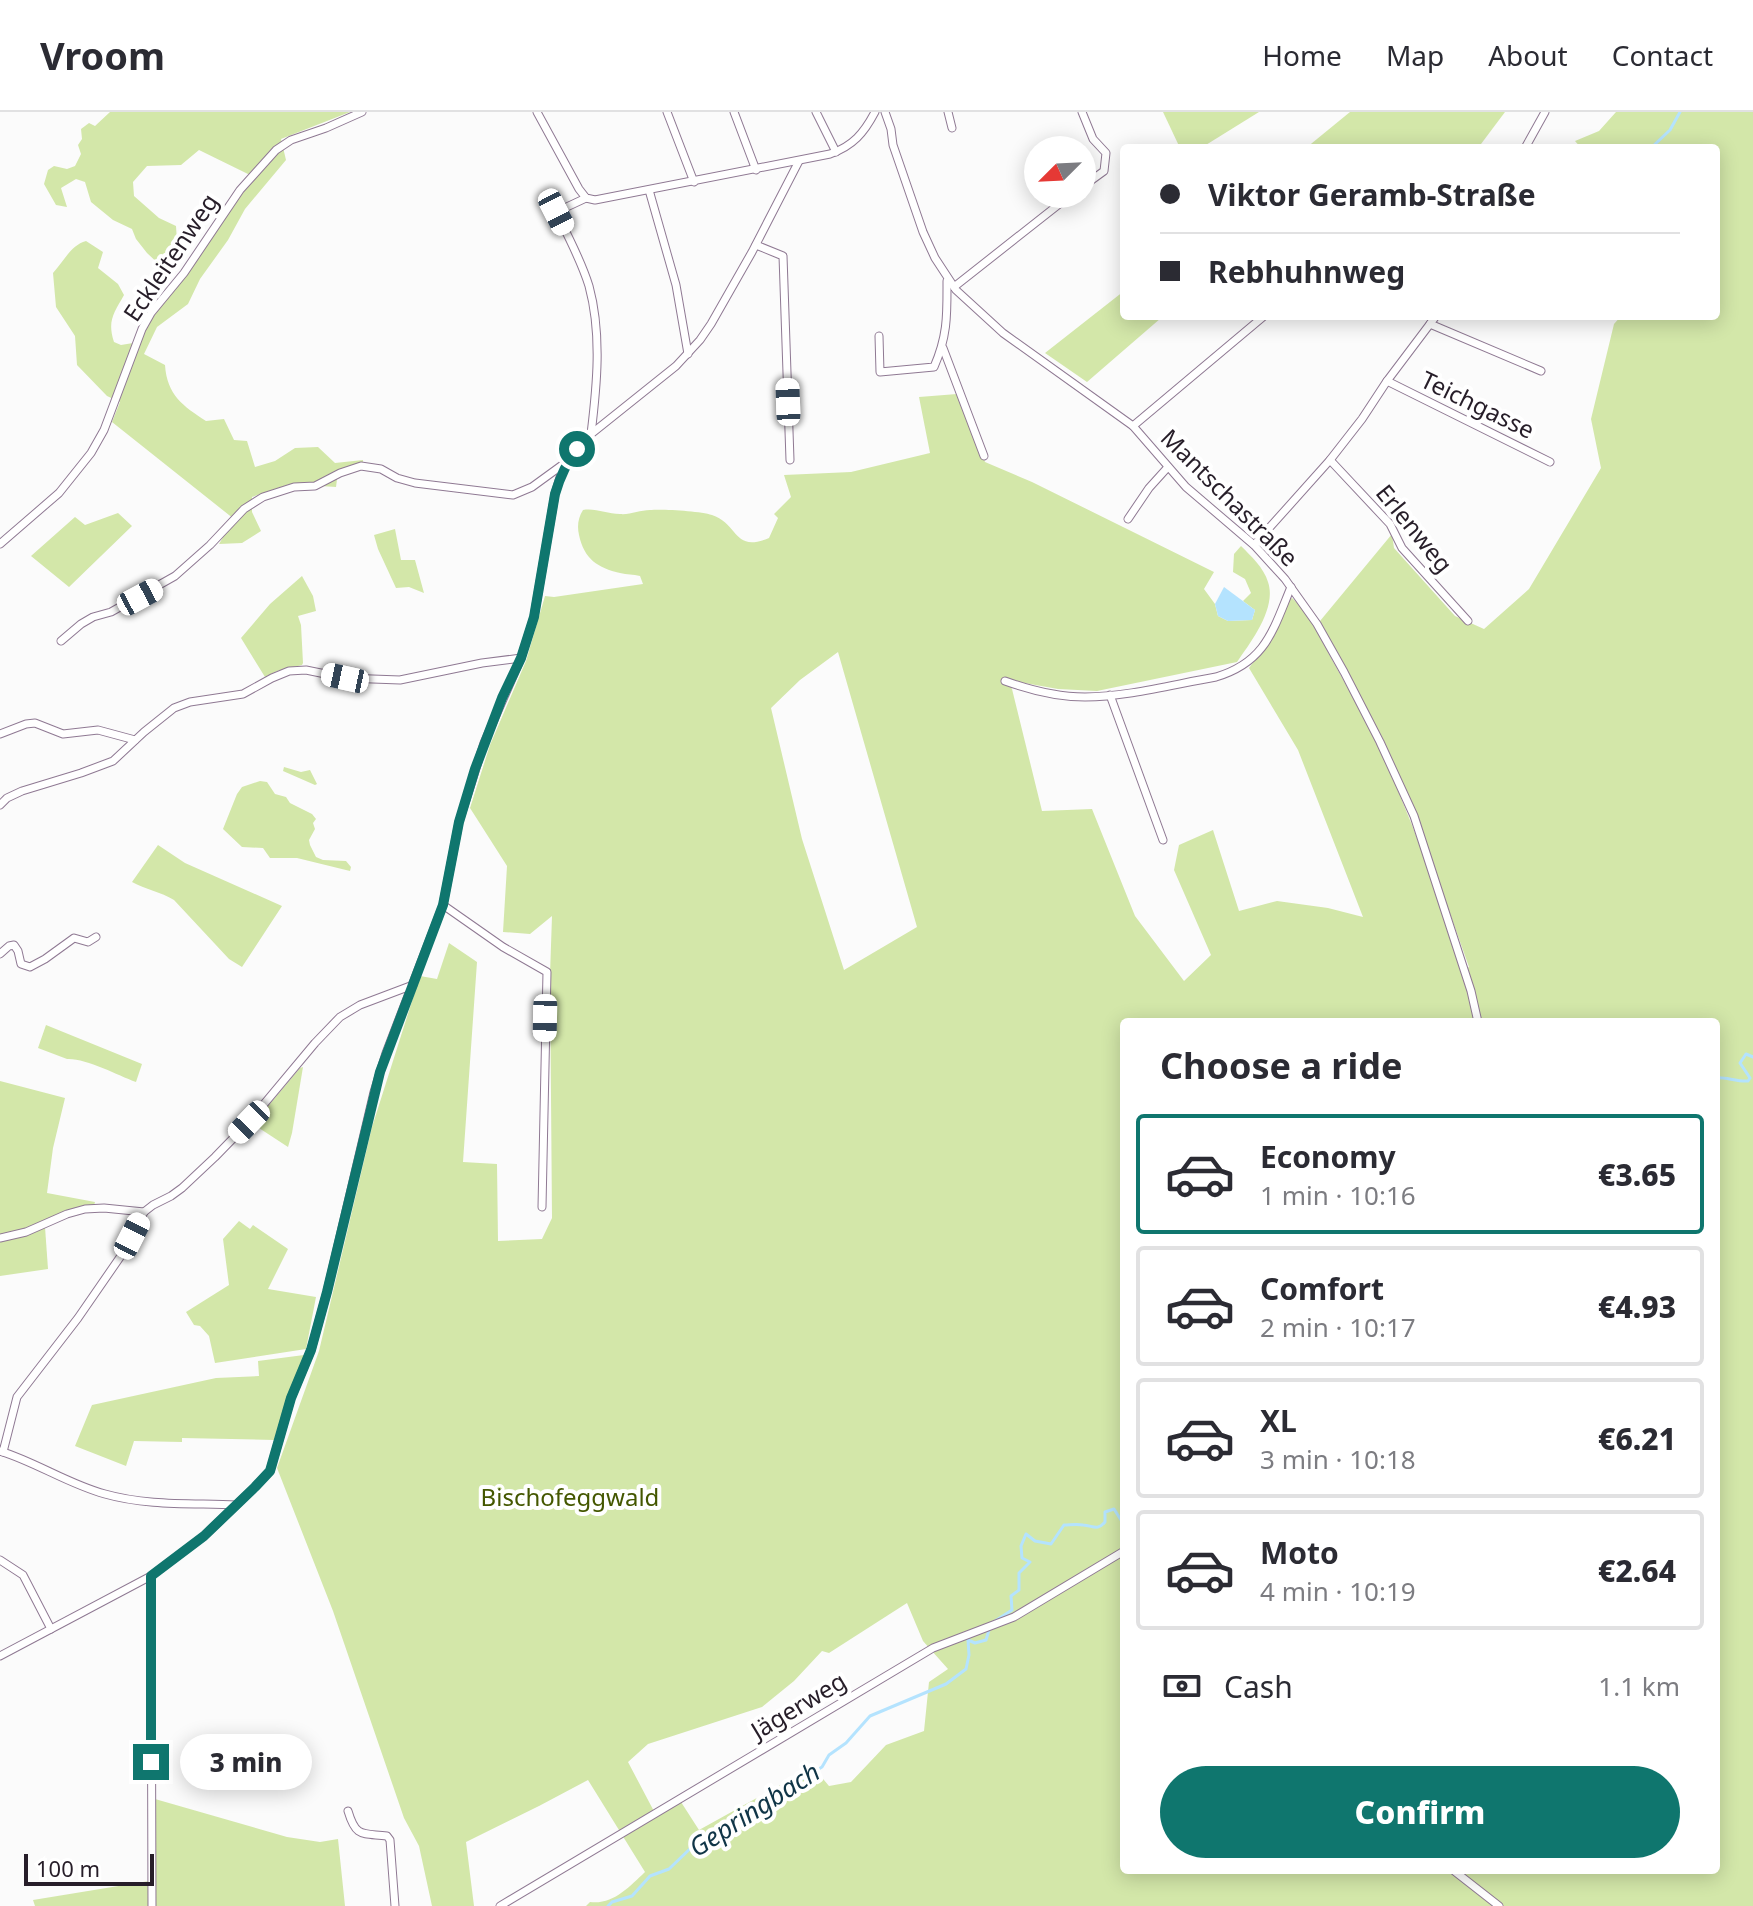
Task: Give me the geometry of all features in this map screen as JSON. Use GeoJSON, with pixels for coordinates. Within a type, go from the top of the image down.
{"type":"FeatureCollection","features":[{"type":"Feature","properties":{"kind":"street","name":"Eckleitenweg"},"geometry":{"type":"LineString","coordinates":[[0,544],[59,493],[91,453],[104,430],[151,313],[184,273],[240,190],[276,150],[291,140],[362,112]]}},
{"type":"Feature","properties":{"kind":"street"},"geometry":{"type":"LineString","coordinates":[[537,112],[586,198]]}},
{"type":"Feature","properties":{"kind":"street"},"geometry":{"type":"LineString","coordinates":[[667,112],[694,182]]}},
{"type":"Feature","properties":{"kind":"street"},"geometry":{"type":"LineString","coordinates":[[734,112],[756,170]]}},
{"type":"Feature","properties":{"kind":"street"},"geometry":{"type":"LineString","coordinates":[[816,112],[836,152]]}},
{"type":"Feature","properties":{"kind":"street"},"geometry":{"type":"LineString","coordinates":[[591,434],[597,365],[592,303],[583,269],[556,212],[586,198],[595,200],[694,182],[836,152],[857,140],[875,112]]}},
{"type":"Feature","properties":{"kind":"street","name":"Mantschastraße"},"geometry":{"type":"LineString","coordinates":[[885,112],[918,219],[935,258],[963,298],[1003,333],[1133,426],[1196,496],[1254,545],[1291,587],[1317,624],[1380,742],[1414,816],[1477,1018]]}},
{"type":"Feature","properties":{"kind":"street"},"geometry":{"type":"LineString","coordinates":[[948,112],[952,128]]}},
{"type":"Feature","properties":{"kind":"street"},"geometry":{"type":"LineString","coordinates":[[1082,112],[1092,136]]}},
{"type":"Feature","properties":{"kind":"street"},"geometry":{"type":"LineString","coordinates":[[1527,144],[1545,112]]}},
{"type":"Feature","properties":{"kind":"street"},"geometry":{"type":"LineString","coordinates":[[1096,142],[1106,153],[1104,171],[1096,177]]}},
{"type":"Feature","properties":{"kind":"street"},"geometry":{"type":"LineString","coordinates":[[61,641],[93,617],[111,612],[175,576],[244,509],[263,497],[294,487],[315,486],[361,466],[381,469],[415,483],[513,495],[532,487],[567,462],[591,434],[688,354],[711,324],[799,161]]}},
{"type":"Feature","properties":{"kind":"street"},"geometry":{"type":"LineString","coordinates":[[649,190],[676,285],[688,354]]}},
{"type":"Feature","properties":{"kind":"street"},"geometry":{"type":"LineString","coordinates":[[954,287],[1054,208]]}},
{"type":"Feature","properties":{"kind":"street"},"geometry":{"type":"LineString","coordinates":[[756,245],[783,256],[790,460]]}},
{"type":"Feature","properties":{"kind":"street"},"geometry":{"type":"LineString","coordinates":[[879,336],[880,372],[934,367],[947,332],[947,278]]}},
{"type":"Feature","properties":{"kind":"street"},"geometry":{"type":"LineString","coordinates":[[1133,426],[1259,320]]}},
{"type":"Feature","properties":{"kind":"street"},"geometry":{"type":"LineString","coordinates":[[1254,545],[1330,460],[1433,320]]}},
{"type":"Feature","properties":{"kind":"street"},"geometry":{"type":"LineString","coordinates":[[1430,324],[1541,371]]}},
{"type":"Feature","properties":{"kind":"street"},"geometry":{"type":"LineString","coordinates":[[943,348],[984,456]]}},
{"type":"Feature","properties":{"kind":"street","name":"Teichgasse"},"geometry":{"type":"LineString","coordinates":[[1387,381],[1550,462]]}},
{"type":"Feature","properties":{"kind":"street","name":"Erlenweg"},"geometry":{"type":"LineString","coordinates":[[1330,460],[1390,524],[1402,548],[1468,621]]}},
{"type":"Feature","properties":{"kind":"street"},"geometry":{"type":"LineString","coordinates":[[0,1656],[151,1576],[204,1536],[270,1471],[291,1398],[311,1350],[386,1053],[443,905],[459,822],[475,769],[521,658],[536,610],[555,494],[567,462]]}},
{"type":"Feature","properties":{"kind":"street"},"geometry":{"type":"LineString","coordinates":[[1128,519],[1168,467]]}},
{"type":"Feature","properties":{"kind":"street"},"geometry":{"type":"LineString","coordinates":[[1005,681],[1029,690],[1085,697],[1233,672],[1254,658],[1271,635],[1291,587]]}},
{"type":"Feature","properties":{"kind":"street"},"geometry":{"type":"LineString","coordinates":[[0,805],[22,791],[103,765],[121,755],[174,708],[190,702],[243,694],[289,671],[306,670],[345,678],[400,680],[521,658]]}},
{"type":"Feature","properties":{"kind":"street"},"geometry":{"type":"LineString","coordinates":[[1110,695],[1163,840]]}},
{"type":"Feature","properties":{"kind":"street"},"geometry":{"type":"LineString","coordinates":[[0,734],[35,723],[63,734],[98,730],[135,740]]}},
{"type":"Feature","properties":{"kind":"street"},"geometry":{"type":"LineString","coordinates":[[443,905],[503,947],[547,972],[542,1207]]}},
{"type":"Feature","properties":{"kind":"street"},"geometry":{"type":"LineString","coordinates":[[0,954],[14,945],[23,967],[30,967],[74,938],[88,942],[96,937]]}},
{"type":"Feature","properties":{"kind":"street"},"geometry":{"type":"LineString","coordinates":[[236,1505],[128,1500],[103,1494],[35,1463],[2,1452],[17,1397],[85,1309],[125,1250],[144,1212],[182,1188],[215,1157],[340,1017],[360,1005],[413,985]]}},
{"type":"Feature","properties":{"kind":"street"},"geometry":{"type":"LineString","coordinates":[[0,1238],[26,1232],[85,1209],[144,1212]]}},
{"type":"Feature","properties":{"kind":"street","name":"Jägerweg"},"geometry":{"type":"LineString","coordinates":[[500,1906],[933,1648],[1014,1617],[1120,1553]]}},
{"type":"Feature","properties":{"kind":"street"},"geometry":{"type":"LineString","coordinates":[[0,1560],[23,1575],[51,1629]]}},
{"type":"Feature","properties":{"kind":"street"},"geometry":{"type":"LineString","coordinates":[[151,1576],[152,1906]]}},
{"type":"Feature","properties":{"kind":"street"},"geometry":{"type":"LineString","coordinates":[[348,1811],[357,1832],[387,1836],[390,1840],[395,1906]]}},
{"type":"Feature","properties":{"kind":"street"},"geometry":{"type":"LineString","coordinates":[[1458,1874],[1499,1906]]}},
{"type":"Feature","properties":{"kind":"green space"},"geometry":{"type":"Polygon","coordinates":[[[110,112],[350,112],[281,139],[286,160],[245,209],[228,240],[200,279],[188,304],[157,327],[144,354],[165,365],[169,384],[183,405],[206,421],[224,419],[234,440],[247,441],[255,467],[275,461],[295,448],[318,447],[335,463],[363,460],[363,463],[338,472],[336,487],[290,484],[252,497],[252,512],[261,531],[242,543],[219,544],[234,519],[112,422],[120,402],[107,396],[77,365],[75,336],[56,307],[53,273],[81,243],[86,241],[103,252],[98,268],[118,284],[124,295],[111,323],[114,342],[121,345],[133,343],[147,313],[196,254],[250,175],[199,150],[181,165],[147,166],[133,182],[134,196],[159,218],[176,226],[175,259],[163,268],[147,253],[132,229],[113,220],[91,202],[85,182],[76,179],[61,188],[67,207],[56,205],[44,184],[48,170],[54,166],[67,169],[75,166],[81,154],[78,145],[82,139],[81,129],[89,123],[95,126],[110,112]]]}},
{"type":"Feature","properties":{"kind":"green space"},"geometry":{"type":"Polygon","coordinates":[[[1163,112],[1259,112],[1207,144],[1178,144],[1163,112]]]}},
{"type":"Feature","properties":{"kind":"green space"},"geometry":{"type":"Polygon","coordinates":[[[1350,112],[1505,112],[1481,144],[1311,144],[1350,112]]]}},
{"type":"Feature","properties":{"kind":"green space","name":"Bischofeggwald"},"geometry":{"type":"Polygon","coordinates":[[[1616,112],[1753,112],[1753,1906],[586,1906],[590,1902],[613,1898],[645,1872],[588,1780],[466,1842],[474,1906],[432,1906],[419,1846],[404,1818],[333,1611],[277,1468],[319,1351],[372,1127],[420,976],[437,979],[449,943],[477,962],[463,1162],[497,1164],[498,1241],[542,1239],[552,1218],[552,916],[530,934],[503,932],[507,866],[470,808],[490,745],[526,661],[545,596],[643,584],[640,576],[605,568],[588,556],[578,532],[583,510],[624,514],[656,510],[712,515],[727,524],[742,540],[757,542],[769,538],[778,518],[774,514],[791,497],[784,475],[851,472],[930,453],[919,397],[957,394],[985,462],[1214,572],[1204,589],[1215,604],[1218,616],[1228,621],[1252,620],[1255,610],[1243,601],[1251,593],[1245,579],[1233,572],[1234,554],[1241,546],[1257,562],[1268,582],[1270,592],[1266,613],[1237,662],[1097,691],[1058,689],[1007,680],[1012,689],[1042,811],[1092,809],[1135,916],[1184,981],[1211,955],[1174,870],[1179,845],[1213,830],[1239,911],[1277,901],[1328,908],[1363,917],[1298,750],[1249,668],[1277,629],[1287,600],[1292,598],[1316,630],[1388,767],[1419,844],[1462,971],[1469,967],[1406,790],[1383,739],[1320,621],[1392,534],[1394,548],[1455,616],[1484,629],[1529,589],[1601,468],[1591,419],[1614,324],[1618,320],[1720,320],[1720,144],[1578,144],[1575,141],[1599,131],[1616,112]],[[838,652],[800,680],[771,708],[802,839],[844,970],[917,927],[838,652]],[[907,1603],[829,1653],[822,1651],[794,1681],[762,1707],[648,1744],[628,1762],[657,1817],[681,1802],[699,1830],[813,1767],[829,1786],[851,1782],[886,1745],[924,1731],[929,1682],[948,1669],[923,1641],[907,1603]]]}},
{"type":"Feature","properties":{"kind":"green space"},"geometry":{"type":"Polygon","coordinates":[[[1120,294],[1120,320],[1159,320],[1087,382],[1045,353],[1120,294]]]}},
{"type":"Feature","properties":{"kind":"green space"},"geometry":{"type":"Polygon","coordinates":[[[118,513],[132,526],[69,587],[31,556],[75,517],[85,525],[118,513]]]}},
{"type":"Feature","properties":{"kind":"green space"},"geometry":{"type":"Polygon","coordinates":[[[395,529],[401,560],[415,560],[424,593],[409,587],[396,588],[378,549],[374,535],[395,529]]]}},
{"type":"Feature","properties":{"kind":"green space"},"geometry":{"type":"Polygon","coordinates":[[[302,576],[313,596],[316,611],[298,616],[303,663],[265,677],[241,638],[270,604],[302,576]]]}},
{"type":"Feature","properties":{"kind":"green space"},"geometry":{"type":"Polygon","coordinates":[[[284,767],[301,772],[310,770],[317,784],[283,771],[284,767]]]}},
{"type":"Feature","properties":{"kind":"green space"},"geometry":{"type":"Polygon","coordinates":[[[267,782],[275,794],[286,797],[290,803],[316,819],[309,840],[316,857],[346,861],[351,867],[350,871],[297,858],[270,858],[263,848],[242,847],[223,829],[242,787],[267,782]]]}},
{"type":"Feature","properties":{"kind":"green space"},"geometry":{"type":"Polygon","coordinates":[[[158,845],[185,863],[282,906],[242,967],[229,959],[174,900],[132,882],[158,845]]]}},
{"type":"Feature","properties":{"kind":"green space"},"geometry":{"type":"Polygon","coordinates":[[[46,1025],[142,1064],[136,1082],[92,1064],[38,1048],[46,1025]]]}},
{"type":"Feature","properties":{"kind":"green space"},"geometry":{"type":"Polygon","coordinates":[[[303,1067],[292,1133],[288,1147],[253,1124],[303,1067]]]}},
{"type":"Feature","properties":{"kind":"green space"},"geometry":{"type":"Polygon","coordinates":[[[0,1081],[65,1098],[53,1148],[47,1193],[95,1202],[94,1206],[0,1236],[0,1081]]]}},
{"type":"Feature","properties":{"kind":"green space"},"geometry":{"type":"Polygon","coordinates":[[[239,1221],[250,1229],[253,1225],[288,1249],[268,1289],[316,1297],[306,1349],[215,1363],[209,1336],[200,1326],[194,1325],[186,1312],[229,1285],[223,1239],[239,1221]]]}},
{"type":"Feature","properties":{"kind":"green space"},"geometry":{"type":"Polygon","coordinates":[[[45,1227],[48,1269],[0,1276],[0,1241],[45,1227]]]}},
{"type":"Feature","properties":{"kind":"green space"},"geometry":{"type":"Polygon","coordinates":[[[304,1355],[274,1440],[182,1438],[182,1442],[134,1441],[126,1466],[75,1446],[92,1405],[216,1378],[259,1376],[258,1361],[304,1355]]]}},
{"type":"Feature","properties":{"kind":"green space"},"geometry":{"type":"Polygon","coordinates":[[[155,1799],[287,1837],[320,1842],[338,1839],[345,1906],[156,1906],[155,1799]]]}},
{"type":"Feature","properties":{"kind":"green space"},"geometry":{"type":"Polygon","coordinates":[[[149,1881],[149,1906],[35,1906],[33,1900],[149,1881]]]}},
{"type":"Feature","properties":{"kind":"water"},"geometry":{"type":"Polygon","coordinates":[[[1224,587],[1255,610],[1252,620],[1228,621],[1218,616],[1215,604],[1224,587]]]}},
{"type":"Feature","properties":{"kind":"waterway"},"geometry":{"type":"LineString","coordinates":[[1655,144],[1670,130],[1680,112]]}},
{"type":"Feature","properties":{"kind":"waterway","name":"Gepringbach"},"geometry":{"type":"LineString","coordinates":[[1720,1078],[1748,1081],[1750,1078],[1740,1063],[1746,1054],[1753,1057]]}},
{"type":"Feature","properties":{"kind":"waterway","name":"Gepringbach"},"geometry":{"type":"LineString","coordinates":[[992,1623],[1012,1610],[1011,1596],[1019,1590],[1019,1573],[1030,1562],[1022,1558],[1021,1546],[1026,1534],[1035,1541],[1051,1544],[1064,1525],[1097,1527],[1105,1522],[1105,1512],[1114,1509],[1120,1518]]}},
{"type":"Feature","properties":{"kind":"waterway","name":"Gepringbach"},"geometry":{"type":"LineString","coordinates":[[608,1906],[632,1896],[650,1876],[669,1869],[695,1844],[746,1816],[822,1767],[829,1755],[846,1743],[870,1716],[946,1684],[966,1669],[968,1640],[975,1643],[986,1640],[989,1630]]}},
{"type":"Feature","properties":{"kind":"route"},"geometry":{"type":"LineString","coordinates":[[151,1762],[151,1576],[204,1536],[270,1471],[327,1292],[374,1092],[443,905],[459,822],[475,769],[521,658],[534,617],[555,494],[561,474],[577,449]]}}]}
